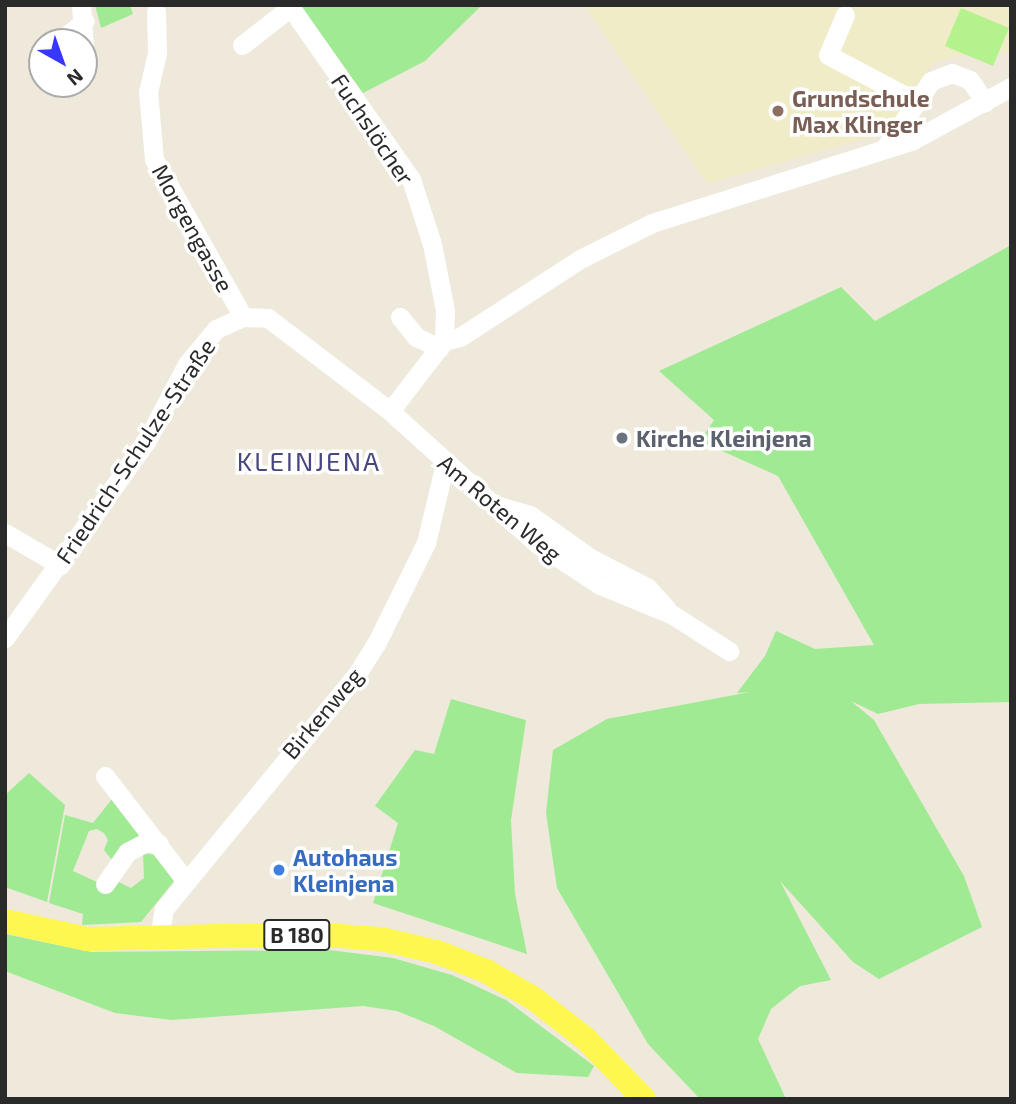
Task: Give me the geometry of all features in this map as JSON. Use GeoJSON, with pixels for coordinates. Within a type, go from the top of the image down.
{"type":"FeatureCollection","features":[{"type":"Feature","properties":{"kind":"main road","name":"B 180"},"geometry":{"type":"LineString","coordinates":[[5,921],[63,936],[159,939],[314,934],[381,939],[437,952],[486,971],[533,998],[586,1038],[644,1099]]}},
{"type":"Feature","properties":{"kind":"street"},"geometry":{"type":"LineString","coordinates":[[242,45],[290,6]]}},
{"type":"Feature","properties":{"kind":"street","name":"Fuchslöcher"},"geometry":{"type":"LineString","coordinates":[[290,6],[411,179],[432,244],[445,310],[442,344]]}},
{"type":"Feature","properties":{"kind":"street","name":"Morgengasse"},"geometry":{"type":"LineString","coordinates":[[156,12],[157,52],[148,92],[154,159],[243,317]]}},
{"type":"Feature","properties":{"kind":"street"},"geometry":{"type":"LineString","coordinates":[[71,28],[83,13]]}},
{"type":"Feature","properties":{"kind":"street"},"geometry":{"type":"LineString","coordinates":[[845,15],[828,55],[917,102]]}},
{"type":"Feature","properties":{"kind":"street"},"geometry":{"type":"LineString","coordinates":[[885,149],[931,81],[952,73],[970,80],[985,102]]}},
{"type":"Feature","properties":{"kind":"street"},"geometry":{"type":"LineString","coordinates":[[243,317],[268,318],[390,411],[442,344],[460,337],[580,259],[652,223],[913,140],[1009,92]]}},
{"type":"Feature","properties":{"kind":"street","name":"Friedrich-Schulze-Straße"},"geometry":{"type":"LineString","coordinates":[[5,638],[146,442],[187,364],[216,329],[243,317]]}},
{"type":"Feature","properties":{"kind":"street"},"geometry":{"type":"LineString","coordinates":[[400,317],[416,337],[442,344]]}},
{"type":"Feature","properties":{"kind":"street","name":"Am Roten Weg"},"geometry":{"type":"LineString","coordinates":[[390,411],[491,504],[530,515],[590,558],[648,588],[673,615],[729,651]]}},
{"type":"Feature","properties":{"kind":"street","name":"Birkenweg"},"geometry":{"type":"LineString","coordinates":[[159,939],[159,917],[357,674],[376,644],[426,544],[445,463]]}},
{"type":"Feature","properties":{"kind":"street"},"geometry":{"type":"LineString","coordinates":[[5,533],[60,565]]}},
{"type":"Feature","properties":{"kind":"street"},"geometry":{"type":"LineString","coordinates":[[105,776],[186,881]]}},
{"type":"Feature","properties":{"kind":"street"},"geometry":{"type":"LineString","coordinates":[[105,884],[127,852],[147,842],[159,844]]}},
{"type":"Feature","properties":{"kind":"shaded area","name":"Grundschule Max Klinger"},"geometry":{"type":"Polygon","coordinates":[[[584,5],[1011,5],[1011,53],[953,57],[933,63],[887,132],[707,184],[584,5]]]}},
{"type":"Feature","properties":{"kind":"green space"},"geometry":{"type":"Polygon","coordinates":[[[95,5],[130,5],[133,14],[101,28],[95,5]]]}},
{"type":"Feature","properties":{"kind":"green space"},"geometry":{"type":"Polygon","coordinates":[[[299,5],[482,5],[425,61],[363,93],[299,5]]]}},
{"type":"Feature","properties":{"kind":"green space"},"geometry":{"type":"Polygon","coordinates":[[[961,8],[1009,28],[993,66],[945,46],[961,8]]]}},
{"type":"Feature","properties":{"kind":"green space"},"geometry":{"type":"Polygon","coordinates":[[[1011,245],[1011,702],[919,704],[878,714],[851,701],[874,720],[964,876],[982,927],[879,979],[853,962],[780,881],[831,980],[800,986],[771,1009],[758,1039],[786,1099],[700,1099],[648,1044],[557,888],[546,813],[553,750],[607,719],[750,692],[737,693],[765,656],[776,631],[815,649],[874,645],[778,476],[700,441],[714,420],[659,371],[841,287],[875,321],[1011,245]]]}},
{"type":"Feature","properties":{"kind":"green space"},"geometry":{"type":"Polygon","coordinates":[[[451,699],[526,720],[511,820],[515,894],[527,954],[373,903],[398,823],[375,806],[415,750],[434,754],[451,699]]]}},
{"type":"Feature","properties":{"kind":"green space"},"geometry":{"type":"Polygon","coordinates":[[[29,773],[65,805],[47,902],[5,887],[5,795],[29,773]]]}},
{"type":"Feature","properties":{"kind":"green space"},"geometry":{"type":"Polygon","coordinates":[[[112,799],[142,832],[137,842],[112,860],[104,850],[108,840],[104,833],[97,829],[89,831],[73,871],[97,882],[117,881],[131,888],[144,878],[143,853],[155,855],[174,881],[141,922],[82,925],[83,914],[49,903],[65,815],[93,823],[112,799]]]}},
{"type":"Feature","properties":{"kind":"green space"},"geometry":{"type":"Polygon","coordinates":[[[5,934],[91,952],[329,950],[393,958],[452,975],[506,1000],[594,1066],[588,1077],[517,1073],[434,1026],[397,1011],[363,1006],[171,1020],[115,1013],[5,971],[5,934]]]}},
{"type":"Feature","properties":{"kind":"place","name":"Grundschule Max Klinger"},"geometry":{"type":"Point","coordinates":[778,111]}},
{"type":"Feature","properties":{"kind":"place","name":"Kirche Kleinjena"},"geometry":{"type":"Point","coordinates":[622,438]}},
{"type":"Feature","properties":{"kind":"place","name":"Autohaus Kleinjena"},"geometry":{"type":"Point","coordinates":[279,870]}},
{"type":"Feature","properties":{"kind":"district","name":"KLEINJENA"},"geometry":{"type":"Point","coordinates":[309,461]}}]}
